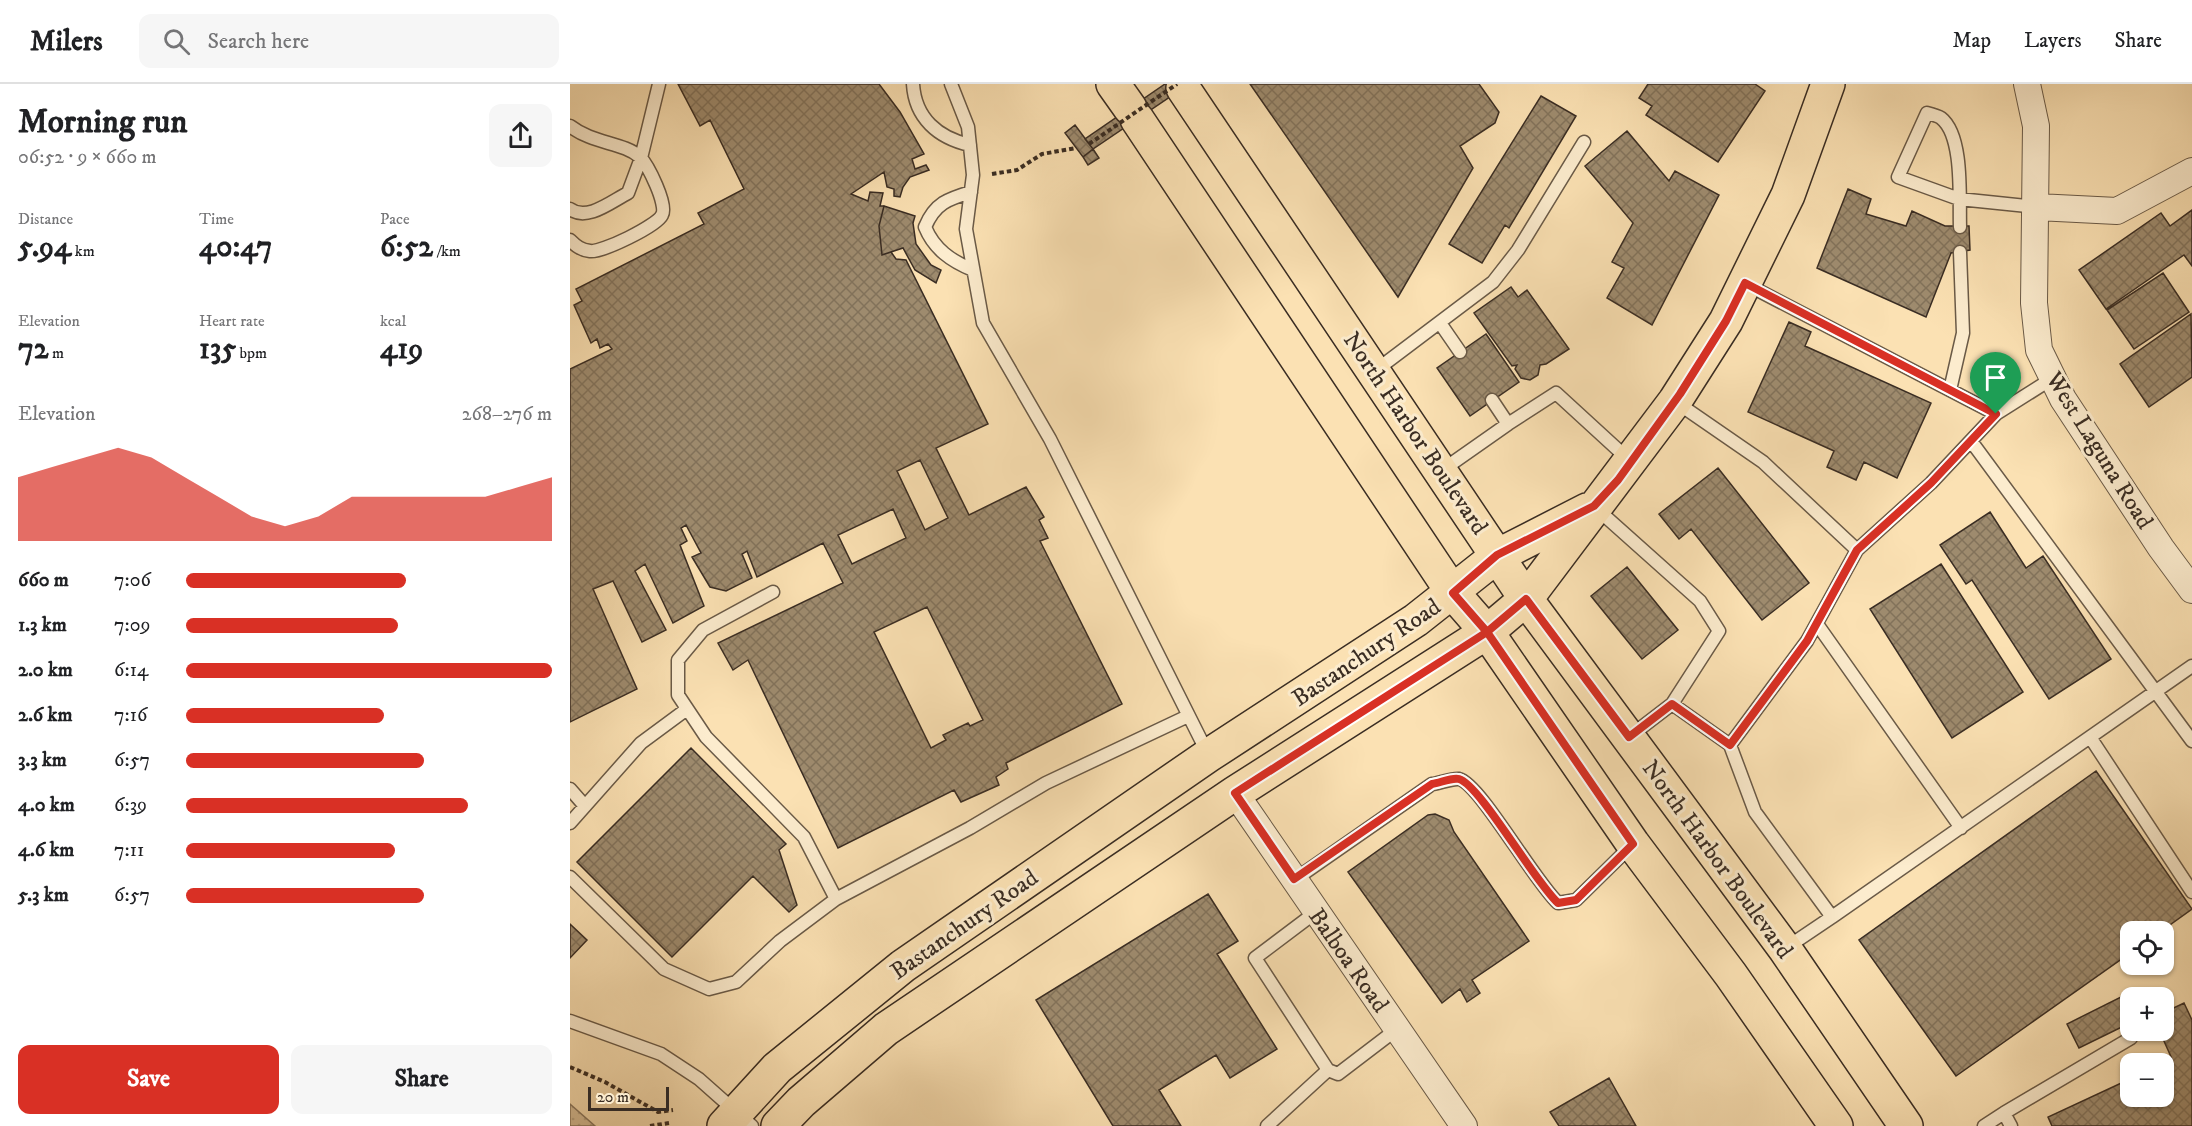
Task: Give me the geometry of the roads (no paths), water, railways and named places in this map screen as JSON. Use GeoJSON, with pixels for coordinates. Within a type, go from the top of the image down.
{"type":"FeatureCollection","features":[{"type":"Feature","properties":{"kind":"main road"},"geometry":{"type":"LineString","coordinates":[[1594,506],[1631,462],[1675,401],[1726,321],[1788,195],[1828,84]]}},
{"type":"Feature","properties":{"kind":"main road","name":"North Harbor Boulevard"},"geometry":{"type":"LineString","coordinates":[[1180,86],[1526,599],[1785,949],[1906,1126]]}},
{"type":"Feature","properties":{"kind":"main road"},"geometry":{"type":"LineString","coordinates":[[1127,104],[1453,593],[1487,632],[1633,844],[1731,975],[1836,1126]]}},
{"type":"Feature","properties":{"kind":"main road","name":"Bastanchury Road"},"geometry":{"type":"LineString","coordinates":[[737,1121],[777,1068],[903,966],[1209,755],[1416,620],[1453,593],[1497,555],[1594,506]]}},
{"type":"Feature","properties":{"kind":"main road","name":"Bastanchury Road"},"geometry":{"type":"LineString","coordinates":[[777,1126],[801,1102],[886,1029],[1235,793],[1487,632],[1526,599],[1594,506]]}},
{"type":"Feature","properties":{"kind":"street","name":"West Laguna Road"},"geometry":{"type":"LineString","coordinates":[[2028,84],[2036,126],[2037,207],[2034,303],[2039,350],[2063,399],[2192,590]]}},
{"type":"Feature","properties":{"kind":"street"},"geometry":{"type":"LineString","coordinates":[[2037,207],[2117,211],[2191,174]]}},
{"type":"Feature","properties":{"kind":"street","name":"Balboa Road"},"geometry":{"type":"LineString","coordinates":[[1235,793],[1464,1126]]}},
{"type":"Feature","properties":{"kind":"lane"},"geometry":{"type":"LineString","coordinates":[[570,209],[575,213],[589,213],[628,193],[641,158],[659,84]]}},
{"type":"Feature","properties":{"kind":"lane"},"geometry":{"type":"LineString","coordinates":[[913,84],[914,101],[925,121],[948,140],[970,145]]}},
{"type":"Feature","properties":{"kind":"lane"},"geometry":{"type":"LineString","coordinates":[[951,84],[968,128],[973,175],[966,229],[983,323],[1050,439],[1209,755]]}},
{"type":"Feature","properties":{"kind":"lane"},"geometry":{"type":"LineString","coordinates":[[1960,227],[1959,199],[1956,140],[1941,118],[1927,113],[1898,177],[1959,199],[2037,207]]}},
{"type":"Feature","properties":{"kind":"lane"},"geometry":{"type":"LineString","coordinates":[[570,126],[595,141],[616,146],[641,158],[664,206],[662,216],[655,223],[604,250],[591,252],[579,248],[570,240]]}},
{"type":"Feature","properties":{"kind":"lane"},"geometry":{"type":"LineString","coordinates":[[1374,372],[1493,282],[1518,250],[1584,142]]}},
{"type":"Feature","properties":{"kind":"lane"},"geometry":{"type":"LineString","coordinates":[[971,192],[950,199],[932,211],[925,227],[931,242],[954,262],[973,270]]}},
{"type":"Feature","properties":{"kind":"lane"},"geometry":{"type":"LineString","coordinates":[[1950,390],[1963,333],[1960,252]]}},
{"type":"Feature","properties":{"kind":"lane"},"geometry":{"type":"LineString","coordinates":[[1745,283],[1996,414]]}},
{"type":"Feature","properties":{"kind":"lane"},"geometry":{"type":"LineString","coordinates":[[1440,322],[1460,352]]}},
{"type":"Feature","properties":{"kind":"lane"},"geometry":{"type":"LineString","coordinates":[[1730,745],[1817,624],[1857,550],[1931,483],[1996,414],[2053,378]]}},
{"type":"Feature","properties":{"kind":"lane"},"geometry":{"type":"LineString","coordinates":[[1441,471],[1556,393],[1631,462]]}},
{"type":"Feature","properties":{"kind":"lane"},"geometry":{"type":"LineString","coordinates":[[1492,400],[1509,424]]}},
{"type":"Feature","properties":{"kind":"lane"},"geometry":{"type":"LineString","coordinates":[[1675,401],[1764,462],[1857,550]]}},
{"type":"Feature","properties":{"kind":"lane"},"geometry":{"type":"LineString","coordinates":[[1971,441],[2192,741]]}},
{"type":"Feature","properties":{"kind":"lane"},"geometry":{"type":"LineString","coordinates":[[1594,506],[1700,601],[1719,631],[1672,704],[1629,737]]}},
{"type":"Feature","properties":{"kind":"lane"},"geometry":{"type":"LineString","coordinates":[[773,592],[703,630],[678,660],[678,695],[706,737],[804,837],[836,899]]}},
{"type":"Feature","properties":{"kind":"lane"},"geometry":{"type":"LineString","coordinates":[[1817,624],[1961,828]]}},
{"type":"Feature","properties":{"kind":"lane"},"geometry":{"type":"LineString","coordinates":[[1785,949],[2192,666]]}},
{"type":"Feature","properties":{"kind":"lane"},"geometry":{"type":"LineString","coordinates":[[1672,704],[1730,745],[1755,812],[1832,917]]}},
{"type":"Feature","properties":{"kind":"lane"},"geometry":{"type":"LineString","coordinates":[[570,823],[640,743],[687,709]]}},
{"type":"Feature","properties":{"kind":"lane"},"geometry":{"type":"LineString","coordinates":[[570,877],[664,969],[710,989],[736,982],[780,941],[836,899],[970,828],[1046,783],[1188,716]]}},
{"type":"Feature","properties":{"kind":"lane"},"geometry":{"type":"LineString","coordinates":[[2090,737],[2192,892]]}},
{"type":"Feature","properties":{"kind":"lane"},"geometry":{"type":"LineString","coordinates":[[1294,879],[1432,784],[1457,778],[1466,783],[1482,799],[1544,889],[1558,903],[1576,900],[1633,844]]}},
{"type":"Feature","properties":{"kind":"lane"},"geometry":{"type":"LineString","coordinates":[[570,789],[585,805]]}},
{"type":"Feature","properties":{"kind":"lane"},"geometry":{"type":"LineString","coordinates":[[1316,912],[1255,958],[1328,1070],[1338,1074],[1397,1029]]}},
{"type":"Feature","properties":{"kind":"lane"},"geometry":{"type":"LineString","coordinates":[[570,1021],[661,1054],[699,1079],[737,1121]]}},
{"type":"Feature","properties":{"kind":"lane"},"geometry":{"type":"LineString","coordinates":[[1984,1126],[2126,1041]]}},
{"type":"Feature","properties":{"kind":"lane"},"geometry":{"type":"LineString","coordinates":[[1267,1126],[1328,1070]]}},
{"type":"Feature","properties":{"kind":"lane"},"geometry":{"type":"LineString","coordinates":[[2004,1113],[2011,1126]]}}]}
